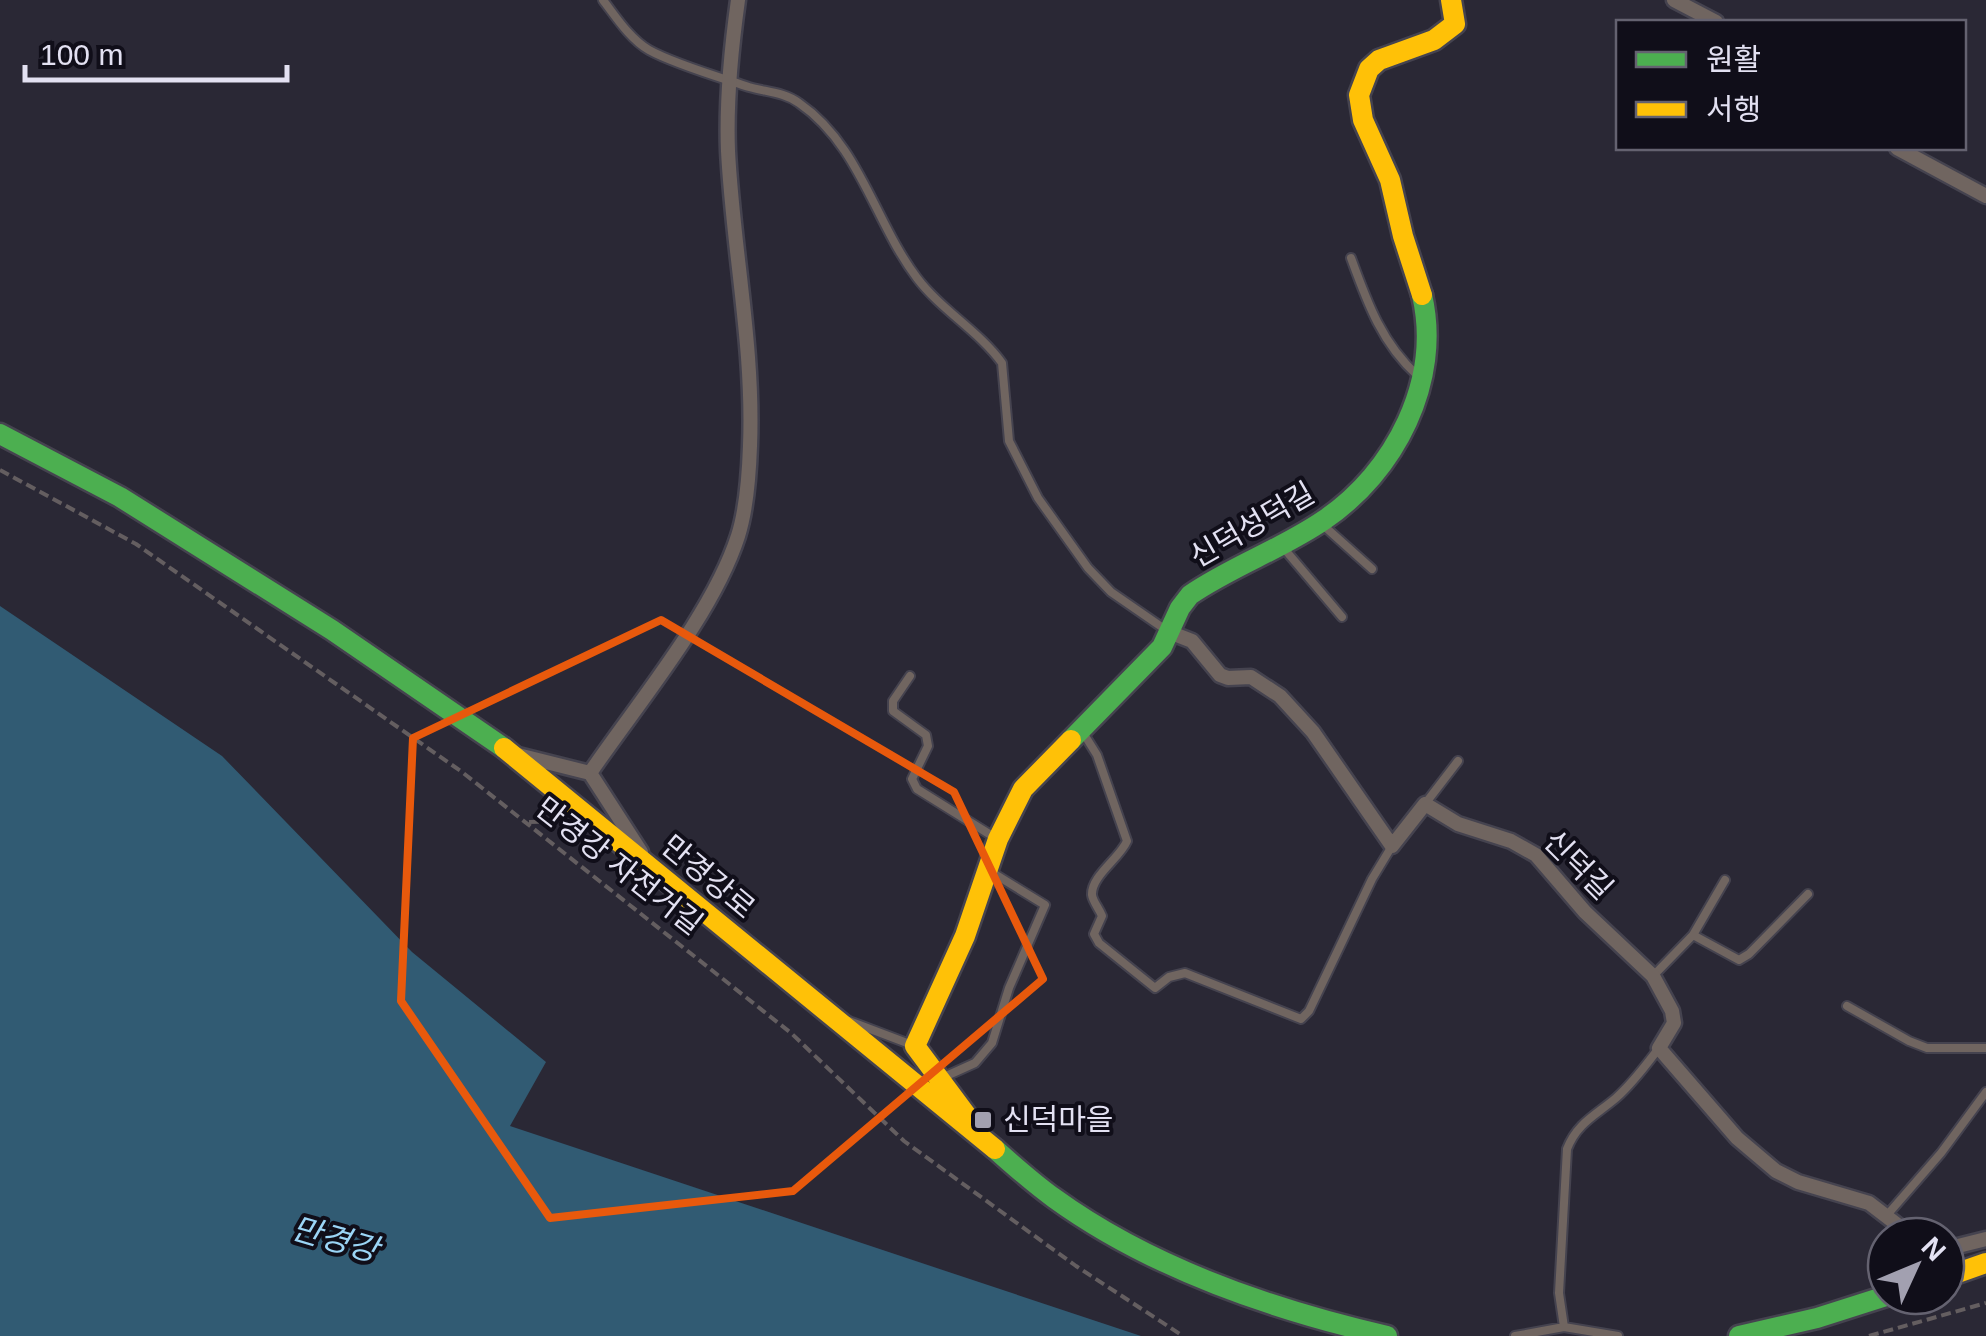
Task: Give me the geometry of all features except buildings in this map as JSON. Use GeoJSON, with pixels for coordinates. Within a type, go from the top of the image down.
{"type":"FeatureCollection","features":[{"type":"Feature","properties":{"kind":"street"},"geometry":{"type":"LineString","coordinates":[[590,773],[718,586],[740,531],[750,459],[751,367],[728,152],[738,0]]}},
{"type":"Feature","properties":{"kind":"street","name":"신덕성덕길"},"geometry":{"type":"LineString","coordinates":[[915,1046],[965,936],[998,839],[1022,789],[1152,658],[1190,595],[1337,512],[1379,471],[1406,427],[1421,379],[1424,302],[1403,239],[1387,167],[1366,131],[1360,96],[1362,79],[1380,60],[1447,35],[1456,24],[1451,0]]}},
{"type":"Feature","properties":{"kind":"street"},"geometry":{"type":"LineString","coordinates":[[1674,0],[1712,20]]}},
{"type":"Feature","properties":{"kind":"street"},"geometry":{"type":"LineString","coordinates":[[1901,150],[1986,196]]}},
{"type":"Feature","properties":{"kind":"street","name":"만경강로"},"geometry":{"type":"LineString","coordinates":[[0,434],[135,506],[332,630],[511,754],[1055,1198],[1168,1262],[1296,1311],[1387,1336]]}},
{"type":"Feature","properties":{"kind":"street"},"geometry":{"type":"LineString","coordinates":[[1169,632],[1192,640],[1220,674],[1251,678],[1280,696],[1313,732],[1392,846],[1425,804]]}},
{"type":"Feature","properties":{"kind":"street"},"geometry":{"type":"LineString","coordinates":[[511,754],[590,773],[650,866]]}},
{"type":"Feature","properties":{"kind":"street","name":"신덕길"},"geometry":{"type":"LineString","coordinates":[[1425,804],[1458,824],[1510,840],[1536,854],[1585,912],[1653,976],[1674,1023],[1659,1048]]}},
{"type":"Feature","properties":{"kind":"street"},"geometry":{"type":"LineString","coordinates":[[915,1046],[990,1145]]}},
{"type":"Feature","properties":{"kind":"street"},"geometry":{"type":"LineString","coordinates":[[1659,1048],[1737,1138],[1776,1171],[1798,1182],[1856,1197],[1888,1214]]}},
{"type":"Feature","properties":{"kind":"street"},"geometry":{"type":"LineString","coordinates":[[1739,1336],[1866,1302]]}},
{"type":"Feature","properties":{"kind":"lane"},"geometry":{"type":"LineString","coordinates":[[603,0],[650,50],[786,96],[800,104],[849,153],[887,233],[918,279],[1002,363],[1009,441],[1058,530],[1111,592],[1169,632]]}},
{"type":"Feature","properties":{"kind":"lane"},"geometry":{"type":"LineString","coordinates":[[1351,258],[1382,332],[1398,359],[1421,379]]}},
{"type":"Feature","properties":{"kind":"lane"},"geometry":{"type":"LineString","coordinates":[[1320,523],[1372,569]]}},
{"type":"Feature","properties":{"kind":"lane"},"geometry":{"type":"LineString","coordinates":[[1281,545],[1342,616]]}},
{"type":"Feature","properties":{"kind":"lane"},"geometry":{"type":"LineString","coordinates":[[910,676],[893,701],[893,711],[926,735],[928,746],[912,779],[917,788],[998,839]]}},
{"type":"Feature","properties":{"kind":"lane"},"geometry":{"type":"LineString","coordinates":[[1080,729],[1097,755],[1127,841],[1122,854],[1092,888],[1092,900],[1102,916],[1094,934],[1099,943],[1155,988],[1169,976],[1200,976],[1301,1019],[1309,1011],[1372,879],[1392,846]]}},
{"type":"Feature","properties":{"kind":"lane"},"geometry":{"type":"LineString","coordinates":[[1425,804],[1458,760]]}},
{"type":"Feature","properties":{"kind":"lane"},"geometry":{"type":"LineString","coordinates":[[940,1079],[975,1063],[992,1043],[1008,988],[1045,905],[988,870]]}},
{"type":"Feature","properties":{"kind":"lane"},"geometry":{"type":"LineString","coordinates":[[1653,976],[1693,935],[1725,880]]}},
{"type":"Feature","properties":{"kind":"lane"},"geometry":{"type":"LineString","coordinates":[[1693,935],[1739,960],[1808,894]]}},
{"type":"Feature","properties":{"kind":"lane"},"geometry":{"type":"LineString","coordinates":[[1847,1006],[1927,1048],[1986,1048]]}},
{"type":"Feature","properties":{"kind":"lane"},"geometry":{"type":"LineString","coordinates":[[824,1011],[915,1046]]}},
{"type":"Feature","properties":{"kind":"lane"},"geometry":{"type":"LineString","coordinates":[[1564,1327],[1559,1293],[1567,1149],[1584,1121],[1616,1098],[1659,1048]]}},
{"type":"Feature","properties":{"kind":"lane"},"geometry":{"type":"LineString","coordinates":[[1888,1214],[1941,1153],[1986,1092]]}},
{"type":"Feature","properties":{"kind":"lane"},"geometry":{"type":"LineString","coordinates":[[1515,1336],[1564,1327],[1618,1336]]}},
{"type":"Feature","properties":{"kind":"path","name":"만경강 자전거길"},"geometry":{"type":"LineString","coordinates":[[0,470],[168,564],[462,772],[791,1033],[904,1142],[1076,1266],[1183,1336]]}},
{"type":"Feature","properties":{"kind":"path"},"geometry":{"type":"LineString","coordinates":[[527,822],[589,820]]}},
{"type":"Feature","properties":{"kind":"path"},"geometry":{"type":"LineString","coordinates":[[1869,1336],[1986,1303]]}},
{"type":"Feature","properties":{"kind":"highlighted area"},"geometry":{"type":"Polygon","coordinates":[[[661,620],[954,792],[1043,979],[793,1191],[550,1218],[401,1001],[413,738],[661,620]]]}},
{"type":"Feature","properties":{"kind":"water","name":"만경강"},"geometry":{"type":"Polygon","coordinates":[[[0,606],[222,756],[412,952],[546,1062],[510,1126],[1141,1336],[0,1336],[0,606]]]}},
{"type":"Feature","properties":{"kind":"traffic: fast"},"geometry":{"type":"LineString","coordinates":[[1071,740],[1162,647],[1190,595],[1324,520],[1372,477],[1407,422],[1419,391],[1425,360],[1422,295]]}},
{"type":"Feature","properties":{"kind":"traffic: fast"},"geometry":{"type":"LineString","coordinates":[[0,434],[120,497],[332,630],[504,748]]}},
{"type":"Feature","properties":{"kind":"traffic: fast"},"geometry":{"type":"LineString","coordinates":[[995,1149],[1091,1223],[1171,1265],[1257,1299],[1387,1336]]}},
{"type":"Feature","properties":{"kind":"traffic: fast"},"geometry":{"type":"LineString","coordinates":[[1739,1336],[1866,1302]]}},
{"type":"Feature","properties":{"kind":"traffic: slow"},"geometry":{"type":"LineString","coordinates":[[1422,295],[1390,180],[1363,120],[1359,95],[1369,69],[1379,60],[1434,40],[1455,24],[1451,0]]}},
{"type":"Feature","properties":{"kind":"traffic: slow"},"geometry":{"type":"LineString","coordinates":[[970,1120],[915,1046],[965,936],[998,839],[1023,789],[1071,740]]}},
{"type":"Feature","properties":{"kind":"traffic: slow"},"geometry":{"type":"LineString","coordinates":[[504,748],[995,1149]]}},
{"type":"Feature","properties":{"kind":"traffic: slow"},"geometry":{"type":"LineString","coordinates":[[1966,1270],[1986,1263]]}},
{"type":"Feature","properties":{"kind":"place","name":"신덕마을"},"geometry":{"type":"Point","coordinates":[983,1120]}}]}
